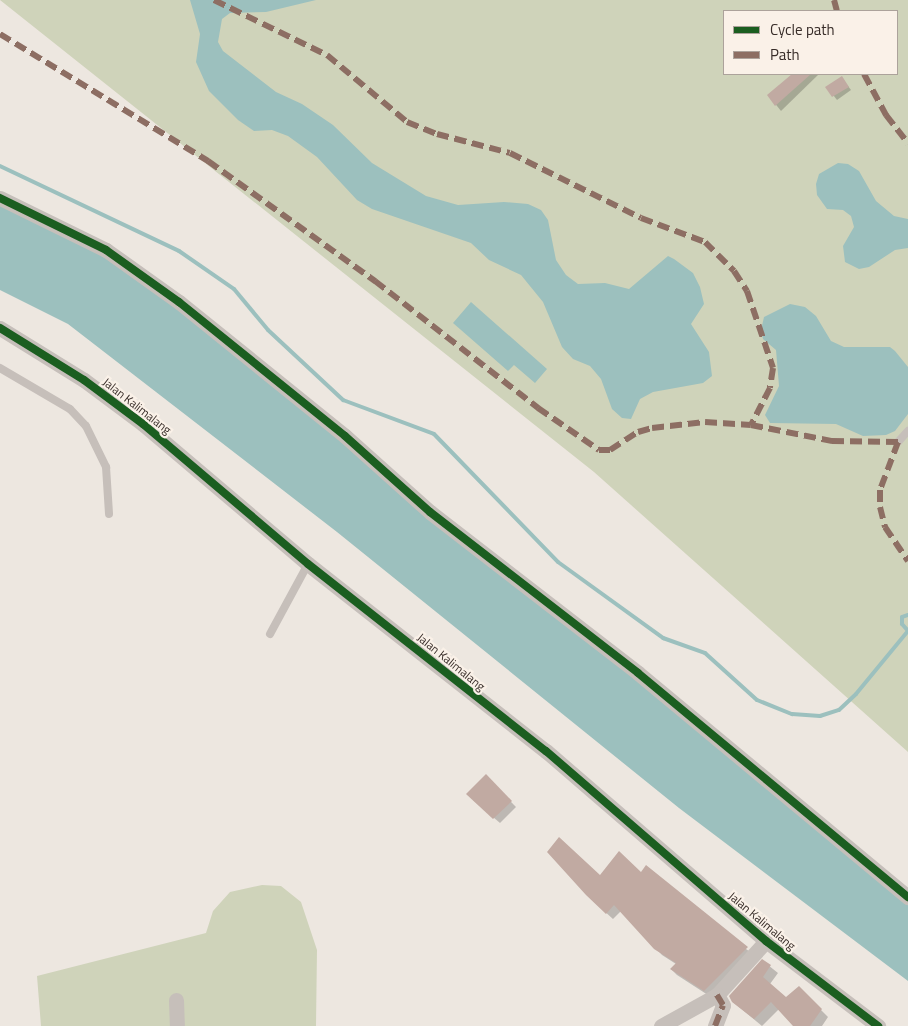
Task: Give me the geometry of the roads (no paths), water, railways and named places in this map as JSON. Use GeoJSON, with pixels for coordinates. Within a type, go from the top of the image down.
{"type":"FeatureCollection","features":[{"type":"Feature","properties":{"kind":"street"},"geometry":{"type":"LineString","coordinates":[[0,198],[106,250],[179,302],[345,436],[430,512],[638,673],[908,898]]}},
{"type":"Feature","properties":{"kind":"street","name":"Jalan Kalimalang"},"geometry":{"type":"LineString","coordinates":[[0,328],[84,380],[143,424],[308,564],[546,751],[766,941],[878,1026]]}},
{"type":"Feature","properties":{"kind":"street"},"geometry":{"type":"LineString","coordinates":[[661,1026],[717,995],[766,941]]}},
{"type":"Feature","properties":{"kind":"street"},"geometry":{"type":"LineString","coordinates":[[715,1026],[723,1005],[717,995]]}},
{"type":"Feature","properties":{"kind":"street"},"geometry":{"type":"LineString","coordinates":[[176,1000],[177,1026]]}},
{"type":"Feature","properties":{"kind":"lane"},"geometry":{"type":"LineString","coordinates":[[0,368],[70,409],[86,426],[106,467],[109,514]]}},
{"type":"Feature","properties":{"kind":"lane"},"geometry":{"type":"LineString","coordinates":[[898,442],[908,431]]}},
{"type":"Feature","properties":{"kind":"lane"},"geometry":{"type":"LineString","coordinates":[[270,634],[308,564]]}},
{"type":"Feature","properties":{"kind":"water"},"geometry":{"type":"Polygon","coordinates":[[[190,0],[316,0],[266,12],[230,13],[222,19],[218,42],[223,51],[276,92],[302,104],[333,125],[372,163],[426,196],[458,205],[504,202],[528,204],[541,210],[548,220],[556,260],[566,275],[578,284],[605,283],[629,289],[668,256],[674,259],[693,273],[700,287],[704,304],[691,324],[709,352],[712,376],[703,383],[653,392],[640,399],[631,419],[622,418],[612,409],[601,379],[590,366],[573,359],[562,347],[543,302],[521,275],[489,260],[471,243],[372,209],[357,200],[317,157],[288,136],[272,130],[254,131],[238,120],[209,91],[196,62],[200,34],[190,0]]]}},
{"type":"Feature","properties":{"kind":"water"},"geometry":{"type":"Polygon","coordinates":[[[838,163],[848,164],[859,171],[876,201],[894,216],[908,219],[908,248],[895,250],[869,267],[859,269],[845,262],[843,246],[854,227],[851,216],[843,210],[827,209],[817,195],[816,184],[819,174],[838,163]]]}},
{"type":"Feature","properties":{"kind":"water"},"geometry":{"type":"Polygon","coordinates":[[[0,199],[106,250],[908,897],[908,981],[679,808],[337,532],[68,324],[0,290],[0,199]]]}},
{"type":"Feature","properties":{"kind":"water"},"geometry":{"type":"Polygon","coordinates":[[[471,302],[547,369],[535,383],[514,365],[508,371],[453,323],[471,302]]]}},
{"type":"Feature","properties":{"kind":"water"},"geometry":{"type":"Polygon","coordinates":[[[790,304],[805,307],[816,316],[831,341],[844,347],[890,347],[895,351],[908,367],[908,414],[895,431],[886,435],[863,436],[836,424],[770,423],[765,415],[779,386],[776,350],[763,339],[761,330],[764,317],[790,304]]]}},
{"type":"Feature","properties":{"kind":"waterway"},"geometry":{"type":"LineString","coordinates":[[0,166],[179,251],[234,289],[268,330],[343,400],[434,434],[558,562],[663,638],[705,653],[757,700],[792,714],[820,716],[839,710],[856,694],[908,631]]}},
{"type":"Feature","properties":{"kind":"waterway"},"geometry":{"type":"LineString","coordinates":[[908,615],[902,617],[902,624],[908,631]]}}]}
